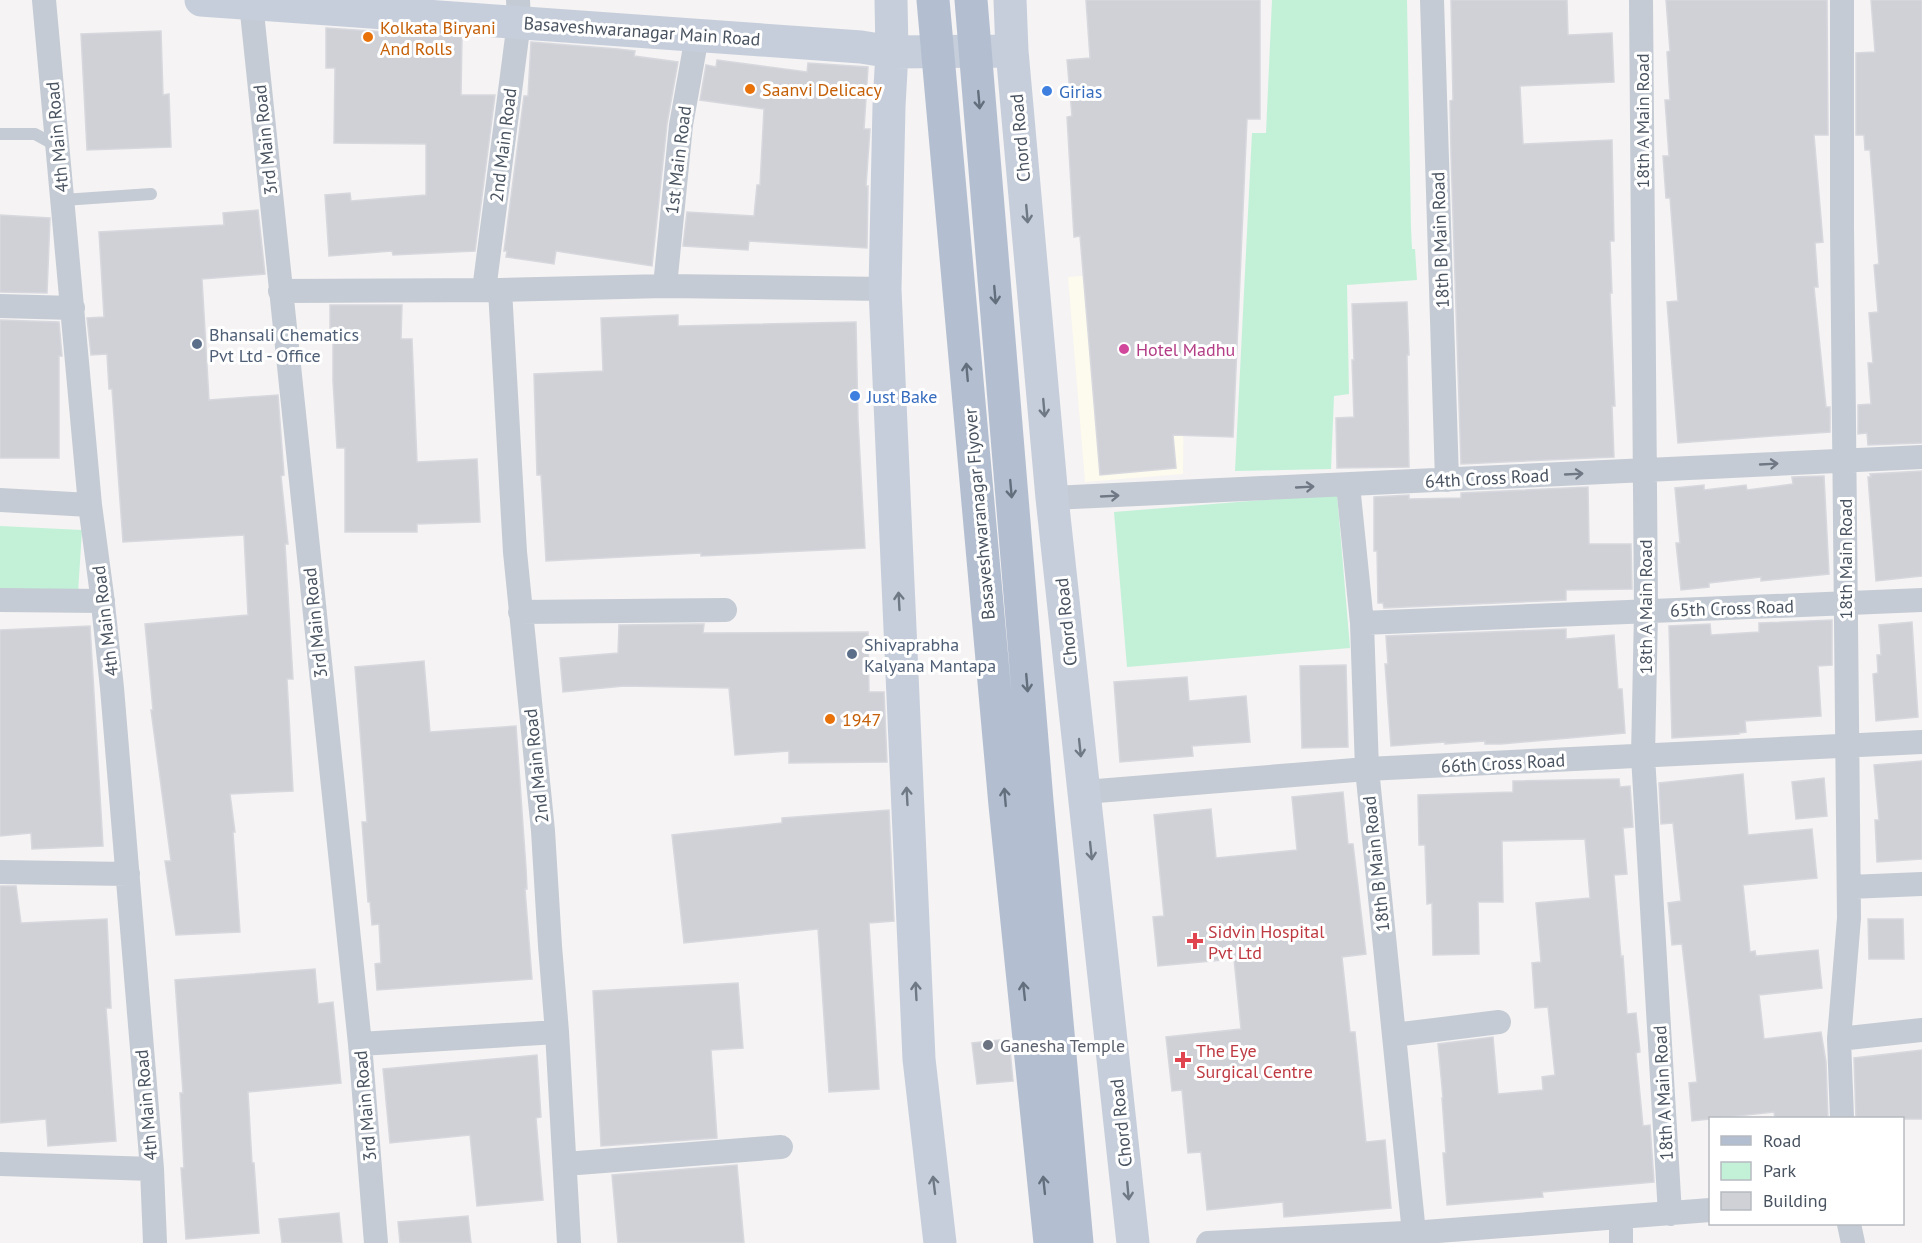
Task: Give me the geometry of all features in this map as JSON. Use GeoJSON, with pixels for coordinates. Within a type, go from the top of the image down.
{"type":"FeatureCollection","features":[{"type":"Feature","properties":{"kind":"main road","name":"Basaveshwaranagar Flyover"},"geometry":{"type":"LineString","coordinates":[[933,0],[1005,804],[1050,1243]]}},
{"type":"Feature","properties":{"kind":"main road","name":"Basaveshwaranagar Flyover"},"geometry":{"type":"LineString","coordinates":[[971,0],[1037,801],[1077,1243]]}},
{"type":"Feature","properties":{"kind":"street","name":"4th Main Road"},"geometry":{"type":"LineString","coordinates":[[45,0],[90,505],[103,601],[128,874],[152,1169],[155,1243]]}},
{"type":"Feature","properties":{"kind":"street","name":"Basaveshwaranagar Main Road"},"geometry":{"type":"LineString","coordinates":[[201,0],[519,11],[698,36],[861,47],[892,52],[1012,51]]}},
{"type":"Feature","properties":{"kind":"street"},"geometry":{"type":"LineString","coordinates":[[891,0],[892,52],[885,290],[919,1059],[940,1243]]}},
{"type":"Feature","properties":{"kind":"street","name":"Chord Road"},"geometry":{"type":"LineString","coordinates":[[1010,0],[1012,51],[1052,498],[1132,1243]]}},
{"type":"Feature","properties":{"kind":"street","name":"18th B Main Road"},"geometry":{"type":"LineString","coordinates":[[1432,0],[1447,480]]}},
{"type":"Feature","properties":{"kind":"street","name":"18th A Main Road"},"geometry":{"type":"LineString","coordinates":[[1641,0],[1646,612],[1643,756],[1670,1214]]}},
{"type":"Feature","properties":{"kind":"street","name":"18th Main Road"},"geometry":{"type":"LineString","coordinates":[[1842,0],[1849,918],[1839,1039],[1842,1117]]}},
{"type":"Feature","properties":{"kind":"street","name":"3rd Main Road"},"geometry":{"type":"LineString","coordinates":[[251,3],[360,1044],[376,1243]]}},
{"type":"Feature","properties":{"kind":"street","name":"2nd Main Road"},"geometry":{"type":"LineString","coordinates":[[519,11],[492,290],[520,612],[543,831],[569,1243]]}},
{"type":"Feature","properties":{"kind":"street","name":"1st Main Road"},"geometry":{"type":"LineString","coordinates":[[665,286],[681,125],[698,36]]}},
{"type":"Feature","properties":{"kind":"street"},"geometry":{"type":"LineString","coordinates":[[280,291],[665,286],[885,290]]}},
{"type":"Feature","properties":{"kind":"street"},"geometry":{"type":"LineString","coordinates":[[0,306],[73,308]]}},
{"type":"Feature","properties":{"kind":"street","name":"64th Cross Road"},"geometry":{"type":"LineString","coordinates":[[1052,498],[1922,457]]}},
{"type":"Feature","properties":{"kind":"street","name":"18th B Main Road"},"geometry":{"type":"LineString","coordinates":[[1348,485],[1362,623],[1366,769],[1414,1238]]}},
{"type":"Feature","properties":{"kind":"street"},"geometry":{"type":"LineString","coordinates":[[0,500],[90,505]]}},
{"type":"Feature","properties":{"kind":"street"},"geometry":{"type":"LineString","coordinates":[[0,600],[103,601]]}},
{"type":"Feature","properties":{"kind":"street","name":"65th Cross Road"},"geometry":{"type":"LineString","coordinates":[[1362,623],[1922,600]]}},
{"type":"Feature","properties":{"kind":"street"},"geometry":{"type":"LineString","coordinates":[[520,612],[724,610]]}},
{"type":"Feature","properties":{"kind":"street","name":"66th Cross Road"},"geometry":{"type":"LineString","coordinates":[[1085,792],[1366,769],[1922,742]]}},
{"type":"Feature","properties":{"kind":"street"},"geometry":{"type":"LineString","coordinates":[[0,872],[128,874]]}},
{"type":"Feature","properties":{"kind":"street"},"geometry":{"type":"LineString","coordinates":[[1849,887],[1922,884]]}},
{"type":"Feature","properties":{"kind":"street"},"geometry":{"type":"LineString","coordinates":[[1394,1035],[1499,1022]]}},
{"type":"Feature","properties":{"kind":"street"},"geometry":{"type":"LineString","coordinates":[[1839,1039],[1922,1030]]}},
{"type":"Feature","properties":{"kind":"street"},"geometry":{"type":"LineString","coordinates":[[360,1044],[557,1032]]}},
{"type":"Feature","properties":{"kind":"street"},"geometry":{"type":"LineString","coordinates":[[565,1164],[782,1147]]}},
{"type":"Feature","properties":{"kind":"street"},"geometry":{"type":"LineString","coordinates":[[0,1164],[152,1169]]}},
{"type":"Feature","properties":{"kind":"street"},"geometry":{"type":"LineString","coordinates":[[1208,1243],[1518,1234],[1621,1218],[1709,1210]]}},
{"type":"Feature","properties":{"kind":"street"},"geometry":{"type":"LineString","coordinates":[[1621,1218],[1621,1243]]}},
{"type":"Feature","properties":{"kind":"street"},"geometry":{"type":"LineString","coordinates":[[1849,1225],[1853,1243]]}},
{"type":"Feature","properties":{"kind":"lane"},"geometry":{"type":"LineString","coordinates":[[0,135],[35,134],[58,147]]}},
{"type":"Feature","properties":{"kind":"lane"},"geometry":{"type":"LineString","coordinates":[[63,200],[151,194]]}},
{"type":"Feature","properties":{"kind":"shaded area"},"geometry":{"type":"Polygon","coordinates":[[[1185,268],[1183,474],[1085,482],[1068,277],[1185,268]]]}},
{"type":"Feature","properties":{"kind":"green space"},"geometry":{"type":"Polygon","coordinates":[[[1272,0],[1407,0],[1411,229],[1417,280],[1347,285],[1349,394],[1334,396],[1331,469],[1235,471],[1252,133],[1266,133],[1272,0]]]}},
{"type":"Feature","properties":{"kind":"green space"},"geometry":{"type":"Polygon","coordinates":[[[1337,494],[1350,648],[1127,667],[1114,512],[1337,494]]]}},
{"type":"Feature","properties":{"kind":"green space"},"geometry":{"type":"Polygon","coordinates":[[[0,526],[82,530],[78,593],[0,589],[0,526]]]}},
{"type":"Feature","properties":{"kind":"building"},"geometry":{"type":"Polygon","coordinates":[[[1086,0],[1260,0],[1260,119],[1247,119],[1233,437],[1173,435],[1176,468],[1100,475],[1080,236],[1074,237],[1067,117],[1072,116],[1067,60],[1090,58],[1086,0]]]}},
{"type":"Feature","properties":{"kind":"building"},"geometry":{"type":"Polygon","coordinates":[[[1451,0],[1567,0],[1568,35],[1612,33],[1614,82],[1520,86],[1523,144],[1612,140],[1614,241],[1610,241],[1612,293],[1610,293],[1615,406],[1612,406],[1614,457],[1461,464],[1451,154],[1450,101],[1453,100],[1451,0]]]}},
{"type":"Feature","properties":{"kind":"building"},"geometry":{"type":"Polygon","coordinates":[[[1666,0],[1827,0],[1828,135],[1814,135],[1823,242],[1815,243],[1818,287],[1814,287],[1826,407],[1830,407],[1830,432],[1678,443],[1667,302],[1678,301],[1670,198],[1666,198],[1663,156],[1669,156],[1665,100],[1670,100],[1667,52],[1670,51],[1666,0]]]}},
{"type":"Feature","properties":{"kind":"building"},"geometry":{"type":"Polygon","coordinates":[[[1871,0],[1922,0],[1922,443],[1868,445],[1867,433],[1858,434],[1858,405],[1871,404],[1868,363],[1873,363],[1869,313],[1878,312],[1874,265],[1879,264],[1870,150],[1865,150],[1864,135],[1856,135],[1856,53],[1875,52],[1871,0]]]}},
{"type":"Feature","properties":{"kind":"building"},"geometry":{"type":"Polygon","coordinates":[[[326,28],[462,37],[461,95],[495,95],[475,251],[393,255],[392,251],[329,256],[325,195],[350,193],[351,201],[426,195],[426,144],[334,143],[335,68],[326,68],[326,28]]]}},
{"type":"Feature","properties":{"kind":"building"},"geometry":{"type":"Polygon","coordinates":[[[161,31],[163,95],[169,94],[171,147],[87,150],[81,34],[161,31]]]}},
{"type":"Feature","properties":{"kind":"building"},"geometry":{"type":"Polygon","coordinates":[[[531,42],[635,51],[634,56],[678,62],[667,124],[652,266],[556,251],[554,264],[506,257],[507,251],[504,251],[524,96],[528,96],[531,42]]]}},
{"type":"Feature","properties":{"kind":"building"},"geometry":{"type":"Polygon","coordinates":[[[717,60],[807,72],[808,63],[868,67],[864,129],[870,129],[866,186],[868,186],[867,248],[749,241],[748,250],[683,246],[687,212],[754,216],[757,185],[760,185],[764,109],[700,100],[706,65],[716,67],[717,60]]]}},
{"type":"Feature","properties":{"kind":"building"},"geometry":{"type":"Polygon","coordinates":[[[258,210],[265,274],[202,279],[209,400],[278,395],[284,475],[281,476],[288,544],[285,544],[293,679],[287,679],[293,791],[230,794],[235,832],[233,832],[240,932],[176,935],[165,861],[171,861],[151,710],[153,710],[145,624],[248,615],[244,535],[123,542],[112,389],[109,389],[107,354],[91,355],[87,318],[104,317],[99,232],[224,225],[223,213],[258,210]]]}},
{"type":"Feature","properties":{"kind":"building"},"geometry":{"type":"Polygon","coordinates":[[[0,215],[50,218],[47,293],[0,292],[0,215]]]}},
{"type":"Feature","properties":{"kind":"building"},"geometry":{"type":"Polygon","coordinates":[[[1407,302],[1409,467],[1337,468],[1336,418],[1354,417],[1352,304],[1407,302]]]}},
{"type":"Feature","properties":{"kind":"building"},"geometry":{"type":"Polygon","coordinates":[[[330,305],[402,305],[401,339],[412,339],[417,462],[477,459],[480,522],[417,524],[417,532],[345,532],[345,448],[337,448],[333,328],[330,328],[330,305]]]}},
{"type":"Feature","properties":{"kind":"building"},"geometry":{"type":"Polygon","coordinates":[[[678,315],[678,326],[856,322],[858,420],[865,548],[546,561],[541,475],[537,475],[534,374],[603,371],[601,318],[678,315]]]}},
{"type":"Feature","properties":{"kind":"building"},"geometry":{"type":"Polygon","coordinates":[[[0,320],[59,322],[62,356],[59,356],[59,458],[0,458],[0,320]]]}},
{"type":"Feature","properties":{"kind":"building"},"geometry":{"type":"Polygon","coordinates":[[[1922,471],[1922,576],[1876,581],[1868,477],[1871,477],[1870,474],[1922,471]]]}},
{"type":"Feature","properties":{"kind":"building"},"geometry":{"type":"Polygon","coordinates":[[[1824,476],[1829,574],[1761,581],[1761,577],[1709,583],[1709,587],[1681,590],[1676,543],[1680,543],[1675,488],[1704,485],[1704,490],[1746,485],[1747,490],[1793,484],[1792,477],[1824,476]]]}},
{"type":"Feature","properties":{"kind":"building"},"geometry":{"type":"Polygon","coordinates":[[[1588,487],[1589,544],[1631,544],[1632,589],[1566,590],[1566,600],[1384,608],[1383,603],[1378,603],[1377,551],[1374,551],[1374,497],[1409,495],[1409,499],[1461,498],[1461,493],[1588,487]]]}},
{"type":"Feature","properties":{"kind":"building"},"geometry":{"type":"Polygon","coordinates":[[[1832,620],[1832,665],[1818,666],[1821,716],[1745,721],[1746,732],[1739,734],[1672,738],[1669,626],[1710,624],[1711,635],[1759,632],[1759,623],[1832,620]]]}},
{"type":"Feature","properties":{"kind":"building"},"geometry":{"type":"Polygon","coordinates":[[[1912,622],[1918,717],[1876,721],[1873,674],[1878,673],[1877,655],[1881,655],[1879,625],[1912,622]]]}},
{"type":"Feature","properties":{"kind":"building"},"geometry":{"type":"Polygon","coordinates":[[[704,624],[703,633],[868,632],[869,692],[884,692],[887,762],[789,763],[789,751],[735,755],[729,688],[624,686],[563,692],[560,658],[618,653],[619,625],[704,624]]]}},
{"type":"Feature","properties":{"kind":"building"},"geometry":{"type":"Polygon","coordinates":[[[90,626],[103,846],[32,849],[31,833],[0,836],[0,630],[90,626]]]}},
{"type":"Feature","properties":{"kind":"building"},"geometry":{"type":"Polygon","coordinates":[[[1566,629],[1566,639],[1614,635],[1618,689],[1622,689],[1625,733],[1501,744],[1485,744],[1485,741],[1391,746],[1385,664],[1388,664],[1386,636],[1566,629]]]}},
{"type":"Feature","properties":{"kind":"building"},"geometry":{"type":"Polygon","coordinates":[[[424,661],[430,732],[516,726],[532,979],[377,990],[375,964],[381,963],[379,924],[372,925],[370,902],[368,902],[362,822],[367,822],[355,667],[424,661]]]}},
{"type":"Feature","properties":{"kind":"building"},"geometry":{"type":"Polygon","coordinates":[[[1346,665],[1348,747],[1302,748],[1300,666],[1346,665]]]}},
{"type":"Feature","properties":{"kind":"building"},"geometry":{"type":"Polygon","coordinates":[[[1187,677],[1189,701],[1246,696],[1250,742],[1192,746],[1193,756],[1120,762],[1114,682],[1187,677]]]}},
{"type":"Feature","properties":{"kind":"building"},"geometry":{"type":"Polygon","coordinates":[[[1922,761],[1922,859],[1877,862],[1875,820],[1879,820],[1874,765],[1922,761]]]}},
{"type":"Feature","properties":{"kind":"building"},"geometry":{"type":"Polygon","coordinates":[[[1743,774],[1748,835],[1812,829],[1817,878],[1743,885],[1750,952],[1755,951],[1756,956],[1818,950],[1822,988],[1759,995],[1764,1039],[1821,1032],[1826,1062],[1828,1117],[1775,1117],[1774,1112],[1709,1117],[1709,1119],[1692,1121],[1689,1083],[1697,1082],[1689,1006],[1682,944],[1672,945],[1668,903],[1681,901],[1673,823],[1661,824],[1659,783],[1743,774]]]}},
{"type":"Feature","properties":{"kind":"building"},"geometry":{"type":"Polygon","coordinates":[[[1824,778],[1827,816],[1796,819],[1792,782],[1824,778]]]}},
{"type":"Feature","properties":{"kind":"building"},"geometry":{"type":"Polygon","coordinates":[[[1619,779],[1620,787],[1630,786],[1633,827],[1623,828],[1627,874],[1614,875],[1621,957],[1623,956],[1627,1014],[1636,1013],[1640,1052],[1636,1053],[1643,1126],[1650,1125],[1654,1182],[1542,1192],[1543,1197],[1447,1205],[1443,1153],[1446,1153],[1443,1098],[1438,1044],[1493,1037],[1498,1094],[1543,1090],[1542,1077],[1555,1075],[1548,1007],[1535,1008],[1532,963],[1541,962],[1536,903],[1590,898],[1585,839],[1502,841],[1503,902],[1478,902],[1479,954],[1433,955],[1432,903],[1427,904],[1425,845],[1419,845],[1418,795],[1513,792],[1513,781],[1619,779]]]}},
{"type":"Feature","properties":{"kind":"building"},"geometry":{"type":"Polygon","coordinates":[[[1343,792],[1348,844],[1353,844],[1366,954],[1342,957],[1350,1032],[1355,1032],[1366,1142],[1385,1140],[1391,1208],[1284,1217],[1283,1202],[1207,1210],[1201,1152],[1188,1153],[1182,1090],[1172,1091],[1166,1037],[1241,1029],[1234,959],[1158,966],[1153,917],[1164,916],[1154,815],[1211,809],[1216,858],[1297,850],[1292,797],[1343,792]]]}},
{"type":"Feature","properties":{"kind":"building"},"geometry":{"type":"Polygon","coordinates":[[[889,810],[894,921],[869,923],[879,1089],[829,1092],[818,929],[684,943],[672,835],[782,823],[782,818],[889,810]]]}},
{"type":"Feature","properties":{"kind":"building"},"geometry":{"type":"Polygon","coordinates":[[[0,886],[16,886],[21,923],[107,919],[111,1008],[106,1008],[116,1141],[48,1146],[46,1119],[0,1123],[0,886]]]}},
{"type":"Feature","properties":{"kind":"building"},"geometry":{"type":"Polygon","coordinates":[[[1868,919],[1903,919],[1904,959],[1869,959],[1868,919]]]}},
{"type":"Feature","properties":{"kind":"building"},"geometry":{"type":"Polygon","coordinates":[[[315,969],[318,1004],[333,1002],[341,1083],[248,1092],[259,1233],[186,1239],[181,1168],[184,1168],[180,1093],[183,1093],[175,980],[315,969]]]}},
{"type":"Feature","properties":{"kind":"building"},"geometry":{"type":"Polygon","coordinates":[[[738,983],[743,1048],[711,1050],[717,1138],[601,1146],[593,991],[738,983]]]}},
{"type":"Feature","properties":{"kind":"building"},"geometry":{"type":"Polygon","coordinates":[[[1009,1039],[1013,1081],[977,1084],[972,1043],[1009,1039]]]}},
{"type":"Feature","properties":{"kind":"building"},"geometry":{"type":"Polygon","coordinates":[[[1922,1050],[1922,1119],[1856,1117],[1854,1058],[1922,1050]]]}},
{"type":"Feature","properties":{"kind":"building"},"geometry":{"type":"Polygon","coordinates":[[[537,1055],[541,1117],[536,1118],[543,1200],[477,1206],[470,1135],[390,1143],[383,1069],[537,1055]]]}},
{"type":"Feature","properties":{"kind":"building"},"geometry":{"type":"Polygon","coordinates":[[[737,1165],[744,1243],[618,1243],[612,1175],[737,1165]]]}},
{"type":"Feature","properties":{"kind":"building"},"geometry":{"type":"Polygon","coordinates":[[[339,1213],[342,1243],[282,1243],[279,1219],[339,1213]]]}},
{"type":"Feature","properties":{"kind":"building"},"geometry":{"type":"Polygon","coordinates":[[[468,1216],[471,1243],[400,1243],[398,1222],[468,1216]]]}},
{"type":"Feature","properties":{"kind":"place","name":"Kolkata Biryani And Rolls"},"geometry":{"type":"Point","coordinates":[368,37]}},
{"type":"Feature","properties":{"kind":"place","name":"Saanvi Delicacy"},"geometry":{"type":"Point","coordinates":[750,89]}},
{"type":"Feature","properties":{"kind":"place","name":"Girias"},"geometry":{"type":"Point","coordinates":[1047,91]}},
{"type":"Feature","properties":{"kind":"place","name":"Bhansali Chematics Pvt Ltd - Office"},"geometry":{"type":"Point","coordinates":[197,344]}},
{"type":"Feature","properties":{"kind":"place","name":"Hotel Madhu"},"geometry":{"type":"Point","coordinates":[1124,349]}},
{"type":"Feature","properties":{"kind":"place","name":"Just Bake"},"geometry":{"type":"Point","coordinates":[855,396]}},
{"type":"Feature","properties":{"kind":"place","name":"Shivaprabha Kalyana Mantapa"},"geometry":{"type":"Point","coordinates":[852,654]}},
{"type":"Feature","properties":{"kind":"place","name":"1947"},"geometry":{"type":"Point","coordinates":[830,719]}},
{"type":"Feature","properties":{"kind":"place","name":"Sidvin Hospital Pvt Ltd"},"geometry":{"type":"Point","coordinates":[1195,941]}},
{"type":"Feature","properties":{"kind":"place","name":"Ganesha Temple"},"geometry":{"type":"Point","coordinates":[988,1045]}},
{"type":"Feature","properties":{"kind":"place","name":"The Eye Surgical Centre"},"geometry":{"type":"Point","coordinates":[1183,1060]}}]}
